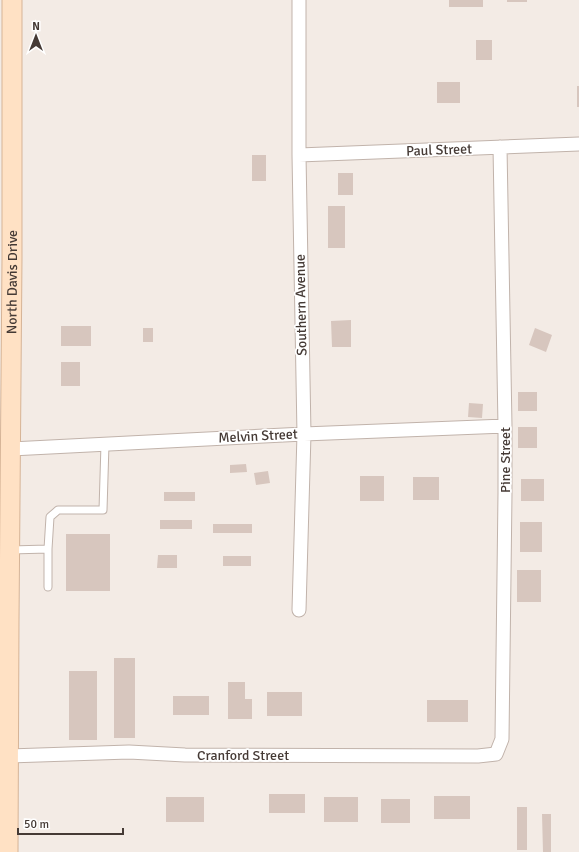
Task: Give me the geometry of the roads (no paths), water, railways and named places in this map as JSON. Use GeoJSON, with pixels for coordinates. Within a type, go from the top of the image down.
{"type":"FeatureCollection","features":[{"type":"Feature","properties":{"kind":"main road","name":"North Davis Drive"},"geometry":{"type":"LineString","coordinates":[[8,852],[9,756],[4,621],[10,550],[6,258],[12,0]]}},
{"type":"Feature","properties":{"kind":"street","name":"Southern Avenue"},"geometry":{"type":"LineString","coordinates":[[299,610],[304,434],[299,155],[300,0]]}},
{"type":"Feature","properties":{"kind":"street","name":"Paul Street"},"geometry":{"type":"LineString","coordinates":[[299,155],[579,144]]}},
{"type":"Feature","properties":{"kind":"street","name":"Pine Street"},"geometry":{"type":"LineString","coordinates":[[478,756],[496,754],[502,739],[505,426],[500,148]]}},
{"type":"Feature","properties":{"kind":"street","name":"Melvin Street"},"geometry":{"type":"LineString","coordinates":[[8,449],[304,434],[505,426]]}},
{"type":"Feature","properties":{"kind":"street","name":"Cranford Street"},"geometry":{"type":"LineString","coordinates":[[9,756],[129,752],[193,755],[478,756]]}},
{"type":"Feature","properties":{"kind":"lane"},"geometry":{"type":"LineString","coordinates":[[48,587],[50,518],[58,510],[103,510],[106,444]]}},
{"type":"Feature","properties":{"kind":"lane"},"geometry":{"type":"LineString","coordinates":[[10,550],[48,549]]}}]}
